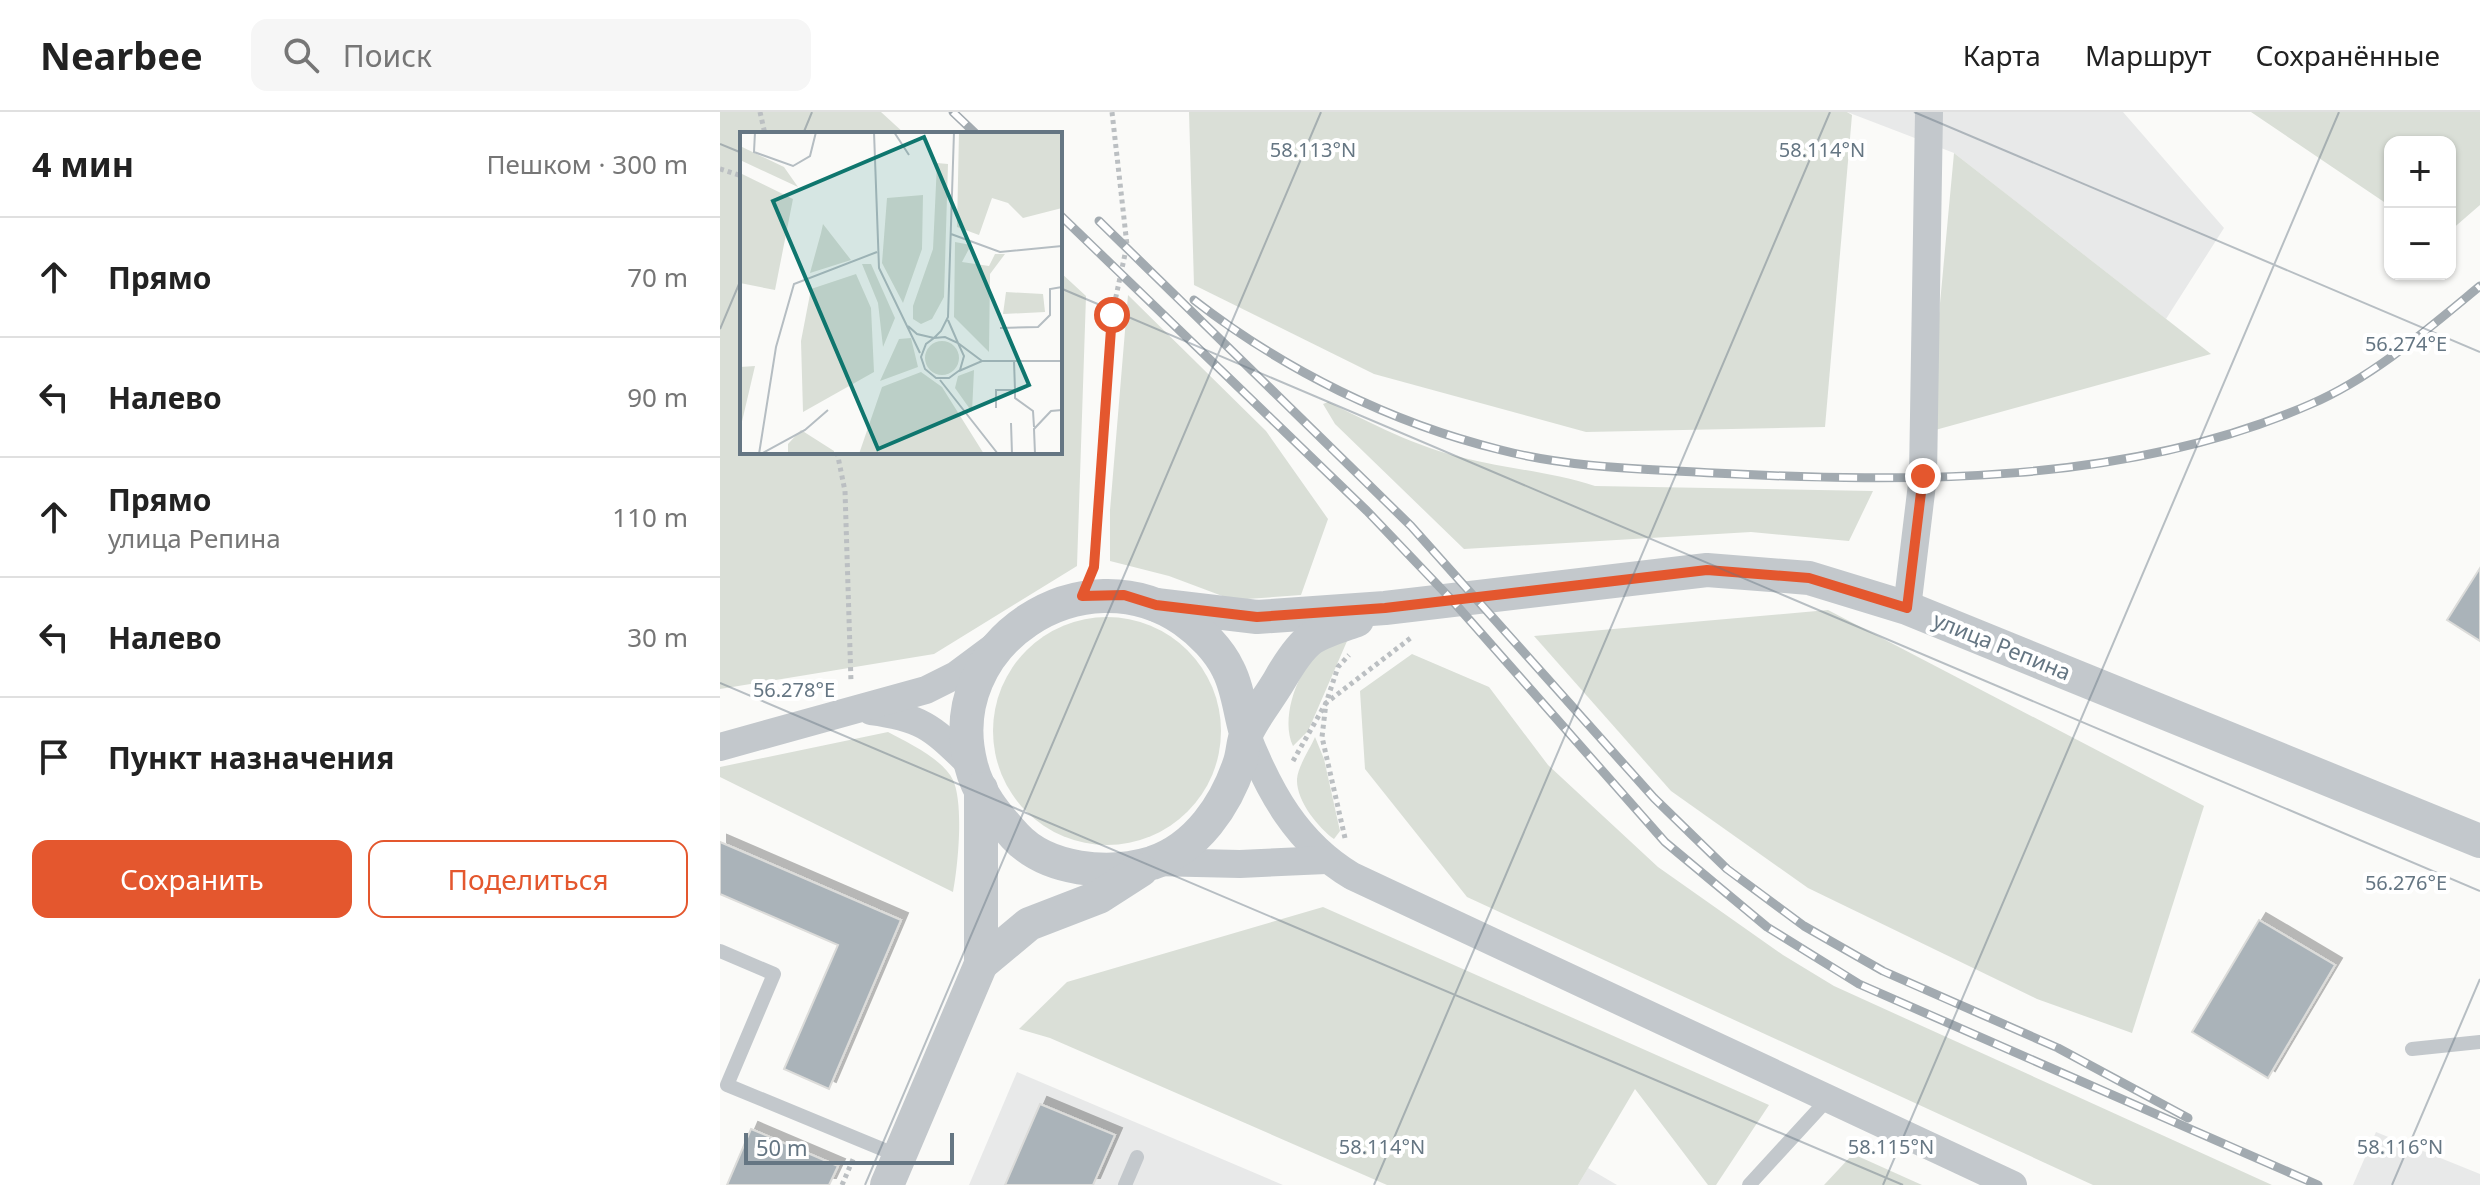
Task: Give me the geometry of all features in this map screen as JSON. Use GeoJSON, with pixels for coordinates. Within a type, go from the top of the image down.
{"type":"FeatureCollection","features":[{"type":"Feature","properties":{"kind":"street"},"geometry":{"type":"LineString","coordinates":[[1907,608],[1923,476],[1929,112]]}},
{"type":"Feature","properties":{"kind":"street","name":"улица Репина"},"geometry":{"type":"LineString","coordinates":[[1385,608],[1707,570],[1809,578],[1907,608],[2480,841]]}},
{"type":"Feature","properties":{"kind":"street"},"geometry":{"type":"LineString","coordinates":[[720,747],[926,690],[956,675],[1038,611],[1082,596],[1124,595],[1156,605],[1257,617],[1385,608]]}},
{"type":"Feature","properties":{"kind":"street"},"geometry":{"type":"LineString","coordinates":[[1156,605],[1201,632],[1228,669],[1246,733],[1268,789],[1291,823],[1336,852],[1352,876],[2013,1185]]}},
{"type":"Feature","properties":{"kind":"street"},"geometry":{"type":"LineString","coordinates":[[981,964],[1029,924],[1099,897],[1193,839],[1224,804],[1241,760],[1246,733],[1287,667],[1311,639],[1385,608]]}},
{"type":"Feature","properties":{"kind":"street"},"geometry":{"type":"LineString","coordinates":[[893,1170],[981,964],[976,776],[968,718],[979,676],[1002,640]]}},
{"type":"Feature","properties":{"kind":"street"},"geometry":{"type":"LineString","coordinates":[[859,709],[908,716],[929,726],[976,776],[989,807],[1020,842],[1061,864],[1107,871],[1153,862],[1240,864],[1336,852]]}},
{"type":"Feature","properties":{"kind":"lane"},"geometry":{"type":"LineString","coordinates":[[720,951],[774,974],[724,1083],[893,1170]]}},
{"type":"Feature","properties":{"kind":"lane"},"geometry":{"type":"LineString","coordinates":[[2412,1049],[2480,1042]]}},
{"type":"Feature","properties":{"kind":"lane"},"geometry":{"type":"LineString","coordinates":[[1749,1185],[1827,1100]]}},
{"type":"Feature","properties":{"kind":"lane"},"geometry":{"type":"LineString","coordinates":[[1125,1185],[1137,1157]]}},
{"type":"Feature","properties":{"kind":"path"},"geometry":{"type":"LineString","coordinates":[[760,112],[765,132]]}},
{"type":"Feature","properties":{"kind":"path"},"geometry":{"type":"LineString","coordinates":[[1082,596],[1094,567],[1112,315],[1127,245],[1112,112]]}},
{"type":"Feature","properties":{"kind":"path"},"geometry":{"type":"LineString","coordinates":[[720,169],[740,175]]}},
{"type":"Feature","properties":{"kind":"path"},"geometry":{"type":"LineString","coordinates":[[837,454],[845,491],[850,677],[859,709]]}},
{"type":"Feature","properties":{"kind":"path"},"geometry":{"type":"LineString","coordinates":[[1336,852],[1322,737],[1326,703],[1414,635]]}},
{"type":"Feature","properties":{"kind":"path"},"geometry":{"type":"LineString","coordinates":[[1293,761],[1326,703],[1338,667],[1356,647]]}},
{"type":"Feature","properties":{"kind":"path"},"geometry":{"type":"LineString","coordinates":[[842,1185],[851,1164]]}},
{"type":"Feature","properties":{"kind":"shaded area"},"geometry":{"type":"Polygon","coordinates":[[[720,112],[881,112],[903,132],[740,132],[740,454],[1062,454],[1062,274],[1086,296],[1077,566],[934,654],[720,689],[720,112]]]}},
{"type":"Feature","properties":{"kind":"shaded area"},"geometry":{"type":"Polygon","coordinates":[[[1189,112],[1847,112],[1852,115],[1825,427],[1586,432],[1374,374],[1194,285],[1189,112]]]}},
{"type":"Feature","properties":{"kind":"shaded area"},"geometry":{"type":"Polygon","coordinates":[[[1847,112],[2123,112],[2224,228],[2166,319],[1954,153],[1847,112]]]}},
{"type":"Feature","properties":{"kind":"shaded area"},"geometry":{"type":"Polygon","coordinates":[[[2251,112],[2480,112],[2480,205],[2456,226],[2456,136],[2384,136],[2384,202],[2251,112]]]}},
{"type":"Feature","properties":{"kind":"shaded area"},"geometry":{"type":"Polygon","coordinates":[[[1954,153],[2211,354],[1928,432],[1954,153]]]}},
{"type":"Feature","properties":{"kind":"shaded area"},"geometry":{"type":"Polygon","coordinates":[[[1128,295],[1266,431],[1328,519],[1301,595],[1233,600],[1169,576],[1110,561],[1110,510],[1128,295]]]}},
{"type":"Feature","properties":{"kind":"shaded area"},"geometry":{"type":"Polygon","coordinates":[[[1328,402],[1429,448],[1595,486],[1873,491],[1849,541],[1751,532],[1464,549],[1335,424],[1323,404],[1328,402]]]}},
{"type":"Feature","properties":{"kind":"shaded area"},"geometry":{"type":"Polygon","coordinates":[[[1828,610],[2204,806],[2132,1033],[2037,999],[1808,888],[1671,791],[1534,636],[1828,610]]]}},
{"type":"Feature","properties":{"kind":"shaded area"},"geometry":{"type":"Polygon","coordinates":[[[1107,617],[1150,626],[1187,651],[1212,688],[1221,731],[1212,774],[1187,811],[1150,836],[1107,845],[1064,836],[1027,811],[1002,774],[993,731],[1002,688],[1027,651],[1064,626],[1107,617]]]}},
{"type":"Feature","properties":{"kind":"shaded area"},"geometry":{"type":"Polygon","coordinates":[[[1351,632],[1308,731],[1293,746],[1289,712],[1301,676],[1318,653],[1351,632]]]}},
{"type":"Feature","properties":{"kind":"shaded area"},"geometry":{"type":"Polygon","coordinates":[[[1412,654],[1489,687],[1548,765],[1658,867],[1783,955],[1834,986],[2272,1185],[2093,1185],[1467,897],[1365,769],[1360,691],[1412,654]]]}},
{"type":"Feature","properties":{"kind":"shaded area"},"geometry":{"type":"Polygon","coordinates":[[[888,732],[933,758],[953,780],[959,819],[953,892],[720,777],[720,767],[888,732]]]}},
{"type":"Feature","properties":{"kind":"shaded area"},"geometry":{"type":"Polygon","coordinates":[[[1315,737],[1324,759],[1340,831],[1334,839],[1310,813],[1298,787],[1300,769],[1315,737]]]}},
{"type":"Feature","properties":{"kind":"shaded area"},"geometry":{"type":"Polygon","coordinates":[[[1323,907],[1769,1105],[1716,1185],[1708,1185],[1635,1089],[1578,1185],[1387,1185],[1050,1038],[1019,1029],[1067,982],[1323,907]]]}},
{"type":"Feature","properties":{"kind":"shaded area"},"geometry":{"type":"Polygon","coordinates":[[[1017,1072],[1283,1185],[969,1185],[1017,1072]]]}},
{"type":"Feature","properties":{"kind":"shaded area"},"geometry":{"type":"Polygon","coordinates":[[[2376,1132],[2480,1174],[2480,1185],[2353,1185],[2376,1132]]]}},
{"type":"Feature","properties":{"kind":"shaded area"},"geometry":{"type":"Polygon","coordinates":[[[1853,1154],[1922,1185],[1824,1185],[1853,1154]]]}},
{"type":"Feature","properties":{"kind":"shaded area"},"geometry":{"type":"Polygon","coordinates":[[[1588,1168],[1617,1185],[1578,1185],[1588,1168]]]}},
{"type":"Feature","properties":{"kind":"building"},"geometry":{"type":"Polygon","coordinates":[[[2480,568],[2480,641],[2447,620],[2480,568]]]}},
{"type":"Feature","properties":{"kind":"building"},"geometry":{"type":"Polygon","coordinates":[[[720,842],[901,920],[829,1089],[784,1069],[838,945],[720,894],[720,842]]]}},
{"type":"Feature","properties":{"kind":"building"},"geometry":{"type":"Polygon","coordinates":[[[2259,920],[2335,965],[2268,1078],[2192,1032],[2259,920]]]}},
{"type":"Feature","properties":{"kind":"building"},"geometry":{"type":"Polygon","coordinates":[[[1040,1104],[1115,1135],[1093,1185],[1005,1185],[1040,1104]]]}},
{"type":"Feature","properties":{"kind":"building"},"geometry":{"type":"Polygon","coordinates":[[[751,1129],[838,1166],[829,1185],[727,1185],[751,1129]]]}},
{"type":"Feature","properties":{"kind":"railway"},"geometry":{"type":"LineString","coordinates":[[953,112],[974,132]]}},
{"type":"Feature","properties":{"kind":"railway"},"geometry":{"type":"LineString","coordinates":[[1062,217],[1367,511],[1451,599],[1665,842],[1767,927],[1859,984],[2318,1185]]}},
{"type":"Feature","properties":{"kind":"railway"},"geometry":{"type":"LineString","coordinates":[[1099,221],[1411,526],[1654,798],[1727,869],[1804,926],[1883,971],[2058,1048],[2188,1118]]}},
{"type":"Feature","properties":{"kind":"railway"},"geometry":{"type":"LineString","coordinates":[[1194,300],[1264,349],[1340,391],[1419,425],[1501,450],[1554,461],[1607,467],[1865,478],[2017,473],[2093,464],[2168,450],[2241,431],[2311,404],[2356,380],[2399,351],[2480,286]]}},
{"type":"Feature","properties":{"kind":"route"},"geometry":{"type":"LineString","coordinates":[[1112,315],[1094,567],[1082,596],[1124,595],[1156,605],[1257,617],[1385,608],[1707,570],[1809,578],[1907,608],[1923,476]]}}]}
